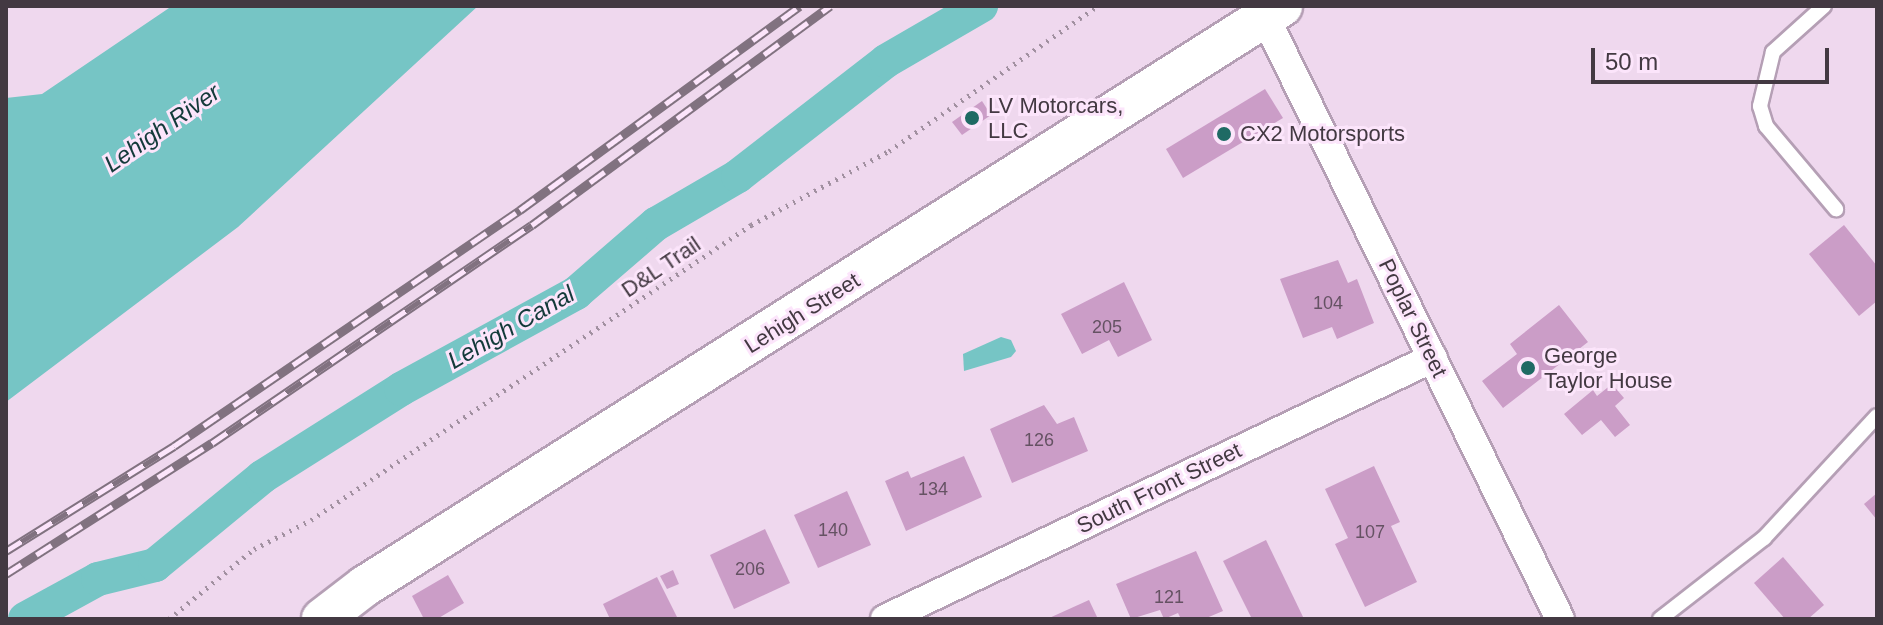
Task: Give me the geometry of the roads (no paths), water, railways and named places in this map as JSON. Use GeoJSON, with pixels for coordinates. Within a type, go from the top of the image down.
{"type":"FeatureCollection","features":[{"type":"Feature","properties":{"kind":"street","name":"Poplar Street"},"geometry":{"type":"LineString","coordinates":[[1274,11],[1433,358],[1560,619]]}},
{"type":"Feature","properties":{"kind":"street","name":"Lehigh Street"},"geometry":{"type":"LineString","coordinates":[[322,619],[365,586],[1274,11]]}},
{"type":"Feature","properties":{"kind":"street","name":"South Front Street"},"geometry":{"type":"LineString","coordinates":[[885,619],[1433,358]]}},
{"type":"Feature","properties":{"kind":"lane"},"geometry":{"type":"LineString","coordinates":[[1824,6],[1773,52],[1760,106],[1766,126],[1836,209]]}},
{"type":"Feature","properties":{"kind":"lane"},"geometry":{"type":"LineString","coordinates":[[1660,619],[1764,538],[1877,416]]}},
{"type":"Feature","properties":{"kind":"water","name":"Lehigh River"},"geometry":{"type":"Polygon","coordinates":[[[172,6],[478,6],[238,227],[6,402],[6,98],[42,94],[172,6]]]}},
{"type":"Feature","properties":{"kind":"water"},"geometry":{"type":"Polygon","coordinates":[[[1001,337],[1011,340],[1016,351],[1011,357],[964,371],[963,354],[1001,337]]]}},
{"type":"Feature","properties":{"kind":"waterway","name":"Lehigh Canal"},"geometry":{"type":"LineString","coordinates":[[25,619],[98,579],[155,565],[262,477],[401,389],[576,293],[656,224],[738,176],[886,61],[981,6]]}},
{"type":"Feature","properties":{"kind":"railway"},"geometry":{"type":"LineString","coordinates":[[6,551],[174,446],[520,210],[800,6]]}},
{"type":"Feature","properties":{"kind":"railway"},"geometry":{"type":"LineString","coordinates":[[6,574],[212,443],[532,225],[830,6]]}},
{"type":"Feature","properties":{"kind":"place","name":"LV Motorcars, LLC"},"geometry":{"type":"Point","coordinates":[972,118]}},
{"type":"Feature","properties":{"kind":"place","name":"CX2 Motorsports"},"geometry":{"type":"Point","coordinates":[1224,134]}},
{"type":"Feature","properties":{"kind":"place","name":"George Taylor House"},"geometry":{"type":"Point","coordinates":[1528,368]}}]}
